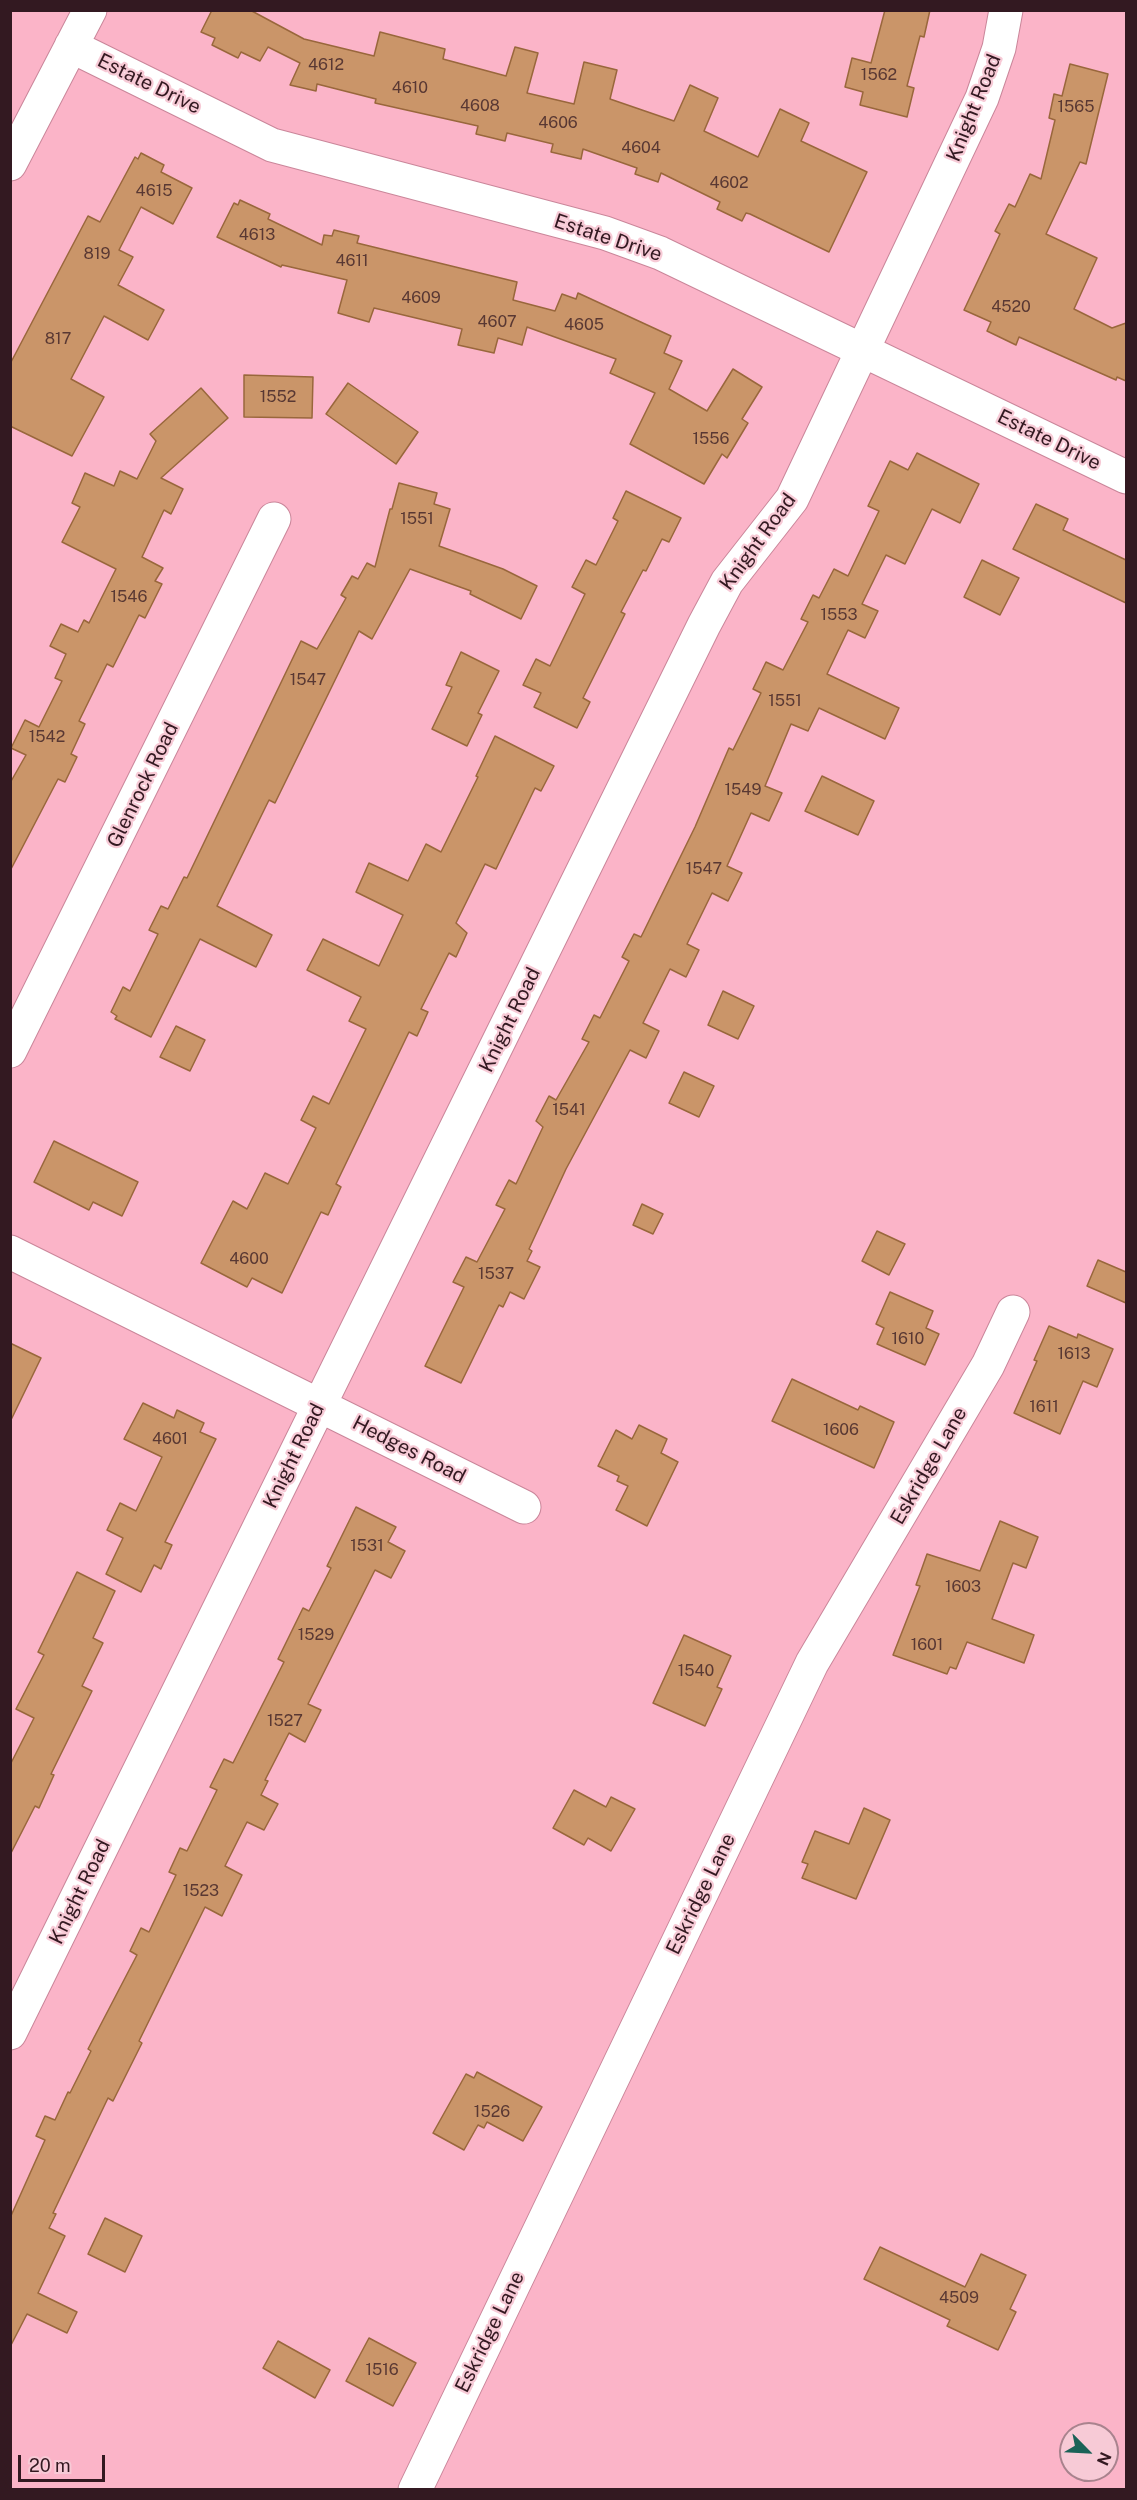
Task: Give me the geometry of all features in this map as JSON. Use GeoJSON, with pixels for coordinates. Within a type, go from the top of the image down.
{"type":"FeatureCollection","features":[{"type":"Feature","properties":{"kind":"street"},"geometry":{"type":"LineString","coordinates":[[10,164],[90,10]]}},
{"type":"Feature","properties":{"kind":"street","name":"Knight Road"},"geometry":{"type":"LineString","coordinates":[[10,2033],[704,625],[727,582],[792,499],[982,98],[999,48],[1006,10]]}},
{"type":"Feature","properties":{"kind":"street","name":"Estate Drive"},"geometry":{"type":"LineString","coordinates":[[71,46],[272,145],[605,233],[660,253],[1126,477]]}},
{"type":"Feature","properties":{"kind":"street","name":"Glenrock Road"},"geometry":{"type":"LineString","coordinates":[[10,1051],[274,519]]}},
{"type":"Feature","properties":{"kind":"street","name":"Hedges Road"},"geometry":{"type":"LineString","coordinates":[[10,1252],[524,1507]]}},
{"type":"Feature","properties":{"kind":"street","name":"Eskridge Lane"},"geometry":{"type":"LineString","coordinates":[[414,2490],[812,1663],[988,1365],[1013,1312]]}},
{"type":"Feature","properties":{"kind":"building"},"geometry":{"type":"Polygon","coordinates":[[[212,10],[250,10],[304,39],[374,56],[380,32],[445,49],[443,59],[506,76],[515,47],[538,53],[527,93],[574,104],[584,62],[617,70],[610,99],[674,121],[690,85],[718,98],[704,131],[758,157],[780,109],[809,123],[801,141],[867,172],[829,252],[750,214],[746,213],[742,221],[717,209],[720,202],[661,173],[658,182],[635,174],[637,168],[583,149],[581,159],[551,152],[553,144],[507,133],[505,141],[476,134],[478,126],[375,103],[376,99],[317,84],[316,91],[290,85],[300,63],[268,47],[260,61],[241,52],[238,58],[212,45],[215,38],[201,32],[212,10]]]}},
{"type":"Feature","properties":{"kind":"building"},"geometry":{"type":"Polygon","coordinates":[[[885,10],[930,10],[924,37],[920,36],[907,86],[914,88],[907,117],[860,105],[863,92],[845,87],[852,58],[871,63],[885,10]]]}},
{"type":"Feature","properties":{"kind":"building"},"geometry":{"type":"Polygon","coordinates":[[[1070,64],[1108,74],[1086,164],[1080,162],[1046,234],[1097,258],[1074,309],[1112,328],[1126,323],[1126,381],[1117,377],[1116,380],[1019,337],[1016,345],[987,331],[991,322],[964,310],[1000,234],[995,231],[1009,204],[1015,207],[1030,174],[1041,179],[1055,120],[1049,118],[1054,94],[1062,96],[1070,64]]]}},
{"type":"Feature","properties":{"kind":"building"},"geometry":{"type":"Polygon","coordinates":[[[141,153],[164,165],[161,172],[192,188],[173,224],[141,207],[119,250],[133,257],[118,285],[164,310],[148,340],[104,316],[71,379],[104,397],[72,456],[10,426],[10,364],[88,216],[100,222],[135,157],[138,159],[141,153]]]}},
{"type":"Feature","properties":{"kind":"building"},"geometry":{"type":"Polygon","coordinates":[[[240,200],[270,214],[268,219],[322,245],[324,235],[332,236],[334,230],[359,236],[357,243],[517,282],[513,300],[555,311],[562,294],[576,299],[578,293],[671,336],[664,353],[682,361],[669,389],[707,411],[733,369],[762,387],[742,419],[748,423],[727,458],[722,454],[704,484],[630,444],[655,393],[610,373],[616,359],[527,327],[522,345],[498,338],[494,353],[458,345],[462,329],[374,308],[369,322],[338,313],[347,280],[282,265],[281,267],[217,237],[234,203],[238,205],[240,200]]]}},
{"type":"Feature","properties":{"kind":"building"},"geometry":{"type":"Polygon","coordinates":[[[244,375],[313,377],[312,418],[244,417],[244,375]]]}},
{"type":"Feature","properties":{"kind":"building"},"geometry":{"type":"Polygon","coordinates":[[[348,383],[418,432],[396,464],[326,414],[348,383]]]}},
{"type":"Feature","properties":{"kind":"building"},"geometry":{"type":"Polygon","coordinates":[[[201,388],[228,418],[161,478],[183,489],[171,514],[164,510],[142,557],[163,568],[155,581],[162,584],[145,618],[139,615],[113,667],[107,664],[79,721],[85,724],[71,754],[77,757],[65,782],[58,779],[10,871],[10,783],[26,755],[11,748],[25,720],[39,727],[62,681],[55,678],[66,654],[50,646],[61,624],[78,632],[84,620],[89,623],[116,569],[62,542],[80,507],[72,503],[85,473],[114,486],[120,471],[137,479],[156,441],[150,434],[201,388]]]}},
{"type":"Feature","properties":{"kind":"building"},"geometry":{"type":"Polygon","coordinates":[[[917,453],[979,484],[960,523],[932,509],[905,564],[886,555],[862,604],[878,611],[865,638],[848,630],[827,674],[899,708],[885,739],[819,708],[808,731],[791,724],[765,786],[782,793],[769,821],[751,813],[727,866],[742,873],[728,901],[712,893],[687,944],[699,950],[686,977],[670,969],[643,1023],[659,1031],[646,1058],[630,1050],[566,1169],[529,1249],[532,1251],[527,1261],[540,1267],[524,1299],[510,1292],[503,1307],[499,1305],[461,1383],[425,1366],[464,1287],[453,1282],[466,1257],[477,1262],[505,1209],[496,1205],[509,1180],[516,1184],[543,1127],[536,1121],[549,1096],[556,1100],[589,1042],[582,1039],[594,1015],[600,1018],[629,961],[622,957],[634,934],[641,937],[695,827],[729,748],[733,750],[761,693],[753,689],[766,662],[783,670],[808,622],[801,619],[813,595],[819,598],[834,569],[848,576],[879,511],[868,506],[890,461],[908,470],[917,453]]]}},
{"type":"Feature","properties":{"kind":"building"},"geometry":{"type":"Polygon","coordinates":[[[399,483],[437,493],[434,504],[450,509],[439,546],[503,569],[537,586],[521,619],[470,594],[471,591],[410,569],[372,639],[359,631],[275,803],[269,800],[217,906],[272,935],[256,967],[200,939],[151,1037],[115,1019],[117,1016],[111,1012],[123,987],[130,991],[158,934],[149,930],[161,906],[168,909],[184,877],[187,878],[301,641],[317,649],[346,598],[341,595],[352,576],[358,579],[367,563],[375,567],[399,483]]]}},
{"type":"Feature","properties":{"kind":"building"},"geometry":{"type":"Polygon","coordinates":[[[626,491],[681,518],[669,542],[662,539],[621,612],[625,614],[583,698],[590,702],[577,728],[534,707],[541,693],[523,685],[536,659],[550,666],[585,594],[572,587],[586,560],[596,565],[618,521],[613,518],[626,491]]]}},
{"type":"Feature","properties":{"kind":"building"},"geometry":{"type":"Polygon","coordinates":[[[1036,504],[1068,519],[1063,530],[1126,560],[1126,603],[1013,549],[1036,504]]]}},
{"type":"Feature","properties":{"kind":"building"},"geometry":{"type":"Polygon","coordinates":[[[982,560],[1019,578],[1000,615],[964,597],[982,560]]]}},
{"type":"Feature","properties":{"kind":"building"},"geometry":{"type":"Polygon","coordinates":[[[461,652],[499,671],[478,713],[482,715],[467,746],[432,729],[452,687],[446,685],[461,652]]]}},
{"type":"Feature","properties":{"kind":"building"},"geometry":{"type":"Polygon","coordinates":[[[495,736],[554,766],[541,791],[535,788],[496,869],[485,864],[456,923],[467,933],[456,957],[449,953],[421,1009],[428,1012],[417,1036],[409,1032],[336,1184],[341,1187],[328,1215],[321,1212],[282,1293],[252,1278],[247,1287],[201,1263],[233,1201],[247,1209],[265,1173],[288,1184],[316,1128],[301,1120],[313,1096],[329,1104],[366,1029],[349,1021],[361,997],[307,970],[323,939],[379,966],[403,915],[356,892],[369,863],[408,881],[426,844],[441,852],[478,777],[476,776],[495,736]]]}},
{"type":"Feature","properties":{"kind":"building"},"geometry":{"type":"Polygon","coordinates":[[[822,776],[874,801],[858,835],[805,811],[822,776]]]}},
{"type":"Feature","properties":{"kind":"building"},"geometry":{"type":"Polygon","coordinates":[[[723,991],[754,1006],[738,1039],[708,1025],[723,991]]]}},
{"type":"Feature","properties":{"kind":"building"},"geometry":{"type":"Polygon","coordinates":[[[176,1026],[205,1040],[190,1071],[160,1057],[176,1026]]]}},
{"type":"Feature","properties":{"kind":"building"},"geometry":{"type":"Polygon","coordinates":[[[684,1072],[714,1086],[699,1117],[669,1103],[684,1072]]]}},
{"type":"Feature","properties":{"kind":"building"},"geometry":{"type":"Polygon","coordinates":[[[54,1141],[138,1182],[122,1216],[93,1202],[89,1210],[34,1182],[54,1141]]]}},
{"type":"Feature","properties":{"kind":"building"},"geometry":{"type":"Polygon","coordinates":[[[642,1204],[663,1214],[653,1234],[633,1225],[642,1204]]]}},
{"type":"Feature","properties":{"kind":"building"},"geometry":{"type":"Polygon","coordinates":[[[877,1231],[905,1244],[889,1275],[862,1261],[877,1231]]]}},
{"type":"Feature","properties":{"kind":"building"},"geometry":{"type":"Polygon","coordinates":[[[1098,1260],[1126,1272],[1126,1303],[1087,1286],[1098,1260]]]}},
{"type":"Feature","properties":{"kind":"building"},"geometry":{"type":"Polygon","coordinates":[[[890,1292],[933,1311],[926,1328],[939,1334],[925,1365],[877,1344],[884,1328],[876,1324],[890,1292]]]}},
{"type":"Feature","properties":{"kind":"building"},"geometry":{"type":"Polygon","coordinates":[[[1049,1326],[1077,1338],[1078,1334],[1113,1349],[1097,1387],[1083,1381],[1060,1434],[1014,1413],[1037,1361],[1034,1360],[1049,1326]]]}},
{"type":"Feature","properties":{"kind":"building"},"geometry":{"type":"Polygon","coordinates":[[[10,1343],[41,1358],[10,1422],[10,1343]]]}},
{"type":"Feature","properties":{"kind":"building"},"geometry":{"type":"Polygon","coordinates":[[[792,1379],[858,1410],[860,1406],[894,1422],[874,1468],[772,1421],[792,1379]]]}},
{"type":"Feature","properties":{"kind":"building"},"geometry":{"type":"Polygon","coordinates":[[[143,1403],[174,1418],[177,1410],[204,1423],[200,1432],[216,1439],[165,1542],[172,1545],[161,1569],[154,1565],[141,1592],[106,1574],[123,1538],[107,1530],[120,1503],[136,1511],[162,1457],[124,1439],[143,1403]]]}},
{"type":"Feature","properties":{"kind":"building"},"geometry":{"type":"Polygon","coordinates":[[[639,1425],[667,1439],[661,1453],[678,1462],[647,1526],[616,1510],[628,1486],[617,1481],[619,1476],[598,1466],[616,1430],[632,1439],[639,1425]]]}},
{"type":"Feature","properties":{"kind":"building"},"geometry":{"type":"Polygon","coordinates":[[[356,1507],[396,1527],[388,1542],[405,1551],[391,1578],[375,1570],[308,1704],[321,1710],[305,1742],[289,1733],[265,1780],[268,1781],[261,1795],[278,1804],[264,1830],[247,1822],[225,1866],[242,1875],[222,1916],[205,1907],[139,2041],[142,2043],[113,2101],[108,2098],[53,2213],[56,2214],[49,2228],[65,2236],[38,2293],[77,2312],[67,2333],[27,2314],[10,2347],[10,2218],[45,2140],[36,2136],[45,2116],[55,2120],[68,2092],[70,2093],[91,2051],[88,2049],[137,1955],[130,1951],[141,1928],[149,1932],[176,1875],[169,1872],[180,1848],[187,1851],[217,1790],[210,1787],[224,1759],[233,1763],[284,1662],[278,1659],[303,1608],[309,1611],[331,1568],[327,1566],[356,1507]]]}},
{"type":"Feature","properties":{"kind":"building"},"geometry":{"type":"Polygon","coordinates":[[[1000,1521],[1038,1537],[1026,1568],[1013,1563],[992,1619],[1034,1635],[1024,1663],[967,1642],[956,1669],[950,1667],[947,1674],[893,1655],[920,1586],[916,1585],[927,1554],[980,1571],[1000,1521]]]}},
{"type":"Feature","properties":{"kind":"building"},"geometry":{"type":"Polygon","coordinates":[[[77,1572],[115,1591],[93,1638],[103,1643],[82,1686],[92,1691],[51,1774],[54,1775],[39,1808],[35,1806],[10,1855],[10,1765],[34,1718],[16,1709],[44,1655],[38,1652],[77,1572]]]}},
{"type":"Feature","properties":{"kind":"building"},"geometry":{"type":"Polygon","coordinates":[[[684,1635],[731,1656],[717,1687],[722,1689],[705,1726],[653,1703],[684,1635]]]}},
{"type":"Feature","properties":{"kind":"building"},"geometry":{"type":"Polygon","coordinates":[[[574,1790],[606,1807],[611,1797],[635,1809],[611,1851],[588,1838],[584,1845],[553,1828],[574,1790]]]}},
{"type":"Feature","properties":{"kind":"building"},"geometry":{"type":"Polygon","coordinates":[[[864,1808],[890,1820],[856,1899],[802,1878],[808,1864],[802,1862],[815,1831],[849,1844],[864,1808]]]}},
{"type":"Feature","properties":{"kind":"building"},"geometry":{"type":"Polygon","coordinates":[[[477,2072],[542,2107],[523,2141],[487,2122],[484,2128],[478,2125],[464,2150],[433,2133],[466,2074],[474,2078],[477,2072]]]}},
{"type":"Feature","properties":{"kind":"building"},"geometry":{"type":"Polygon","coordinates":[[[105,2218],[142,2236],[125,2272],[88,2254],[105,2218]]]}},
{"type":"Feature","properties":{"kind":"building"},"geometry":{"type":"Polygon","coordinates":[[[880,2247],[965,2287],[981,2254],[1026,2275],[1010,2309],[1016,2312],[998,2350],[947,2326],[950,2320],[864,2279],[880,2247]]]}},
{"type":"Feature","properties":{"kind":"building"},"geometry":{"type":"Polygon","coordinates":[[[369,2338],[416,2363],[393,2406],[346,2381],[369,2338]]]}},
{"type":"Feature","properties":{"kind":"building"},"geometry":{"type":"Polygon","coordinates":[[[278,2341],[330,2370],[315,2398],[263,2368],[278,2341]]]}}]}
